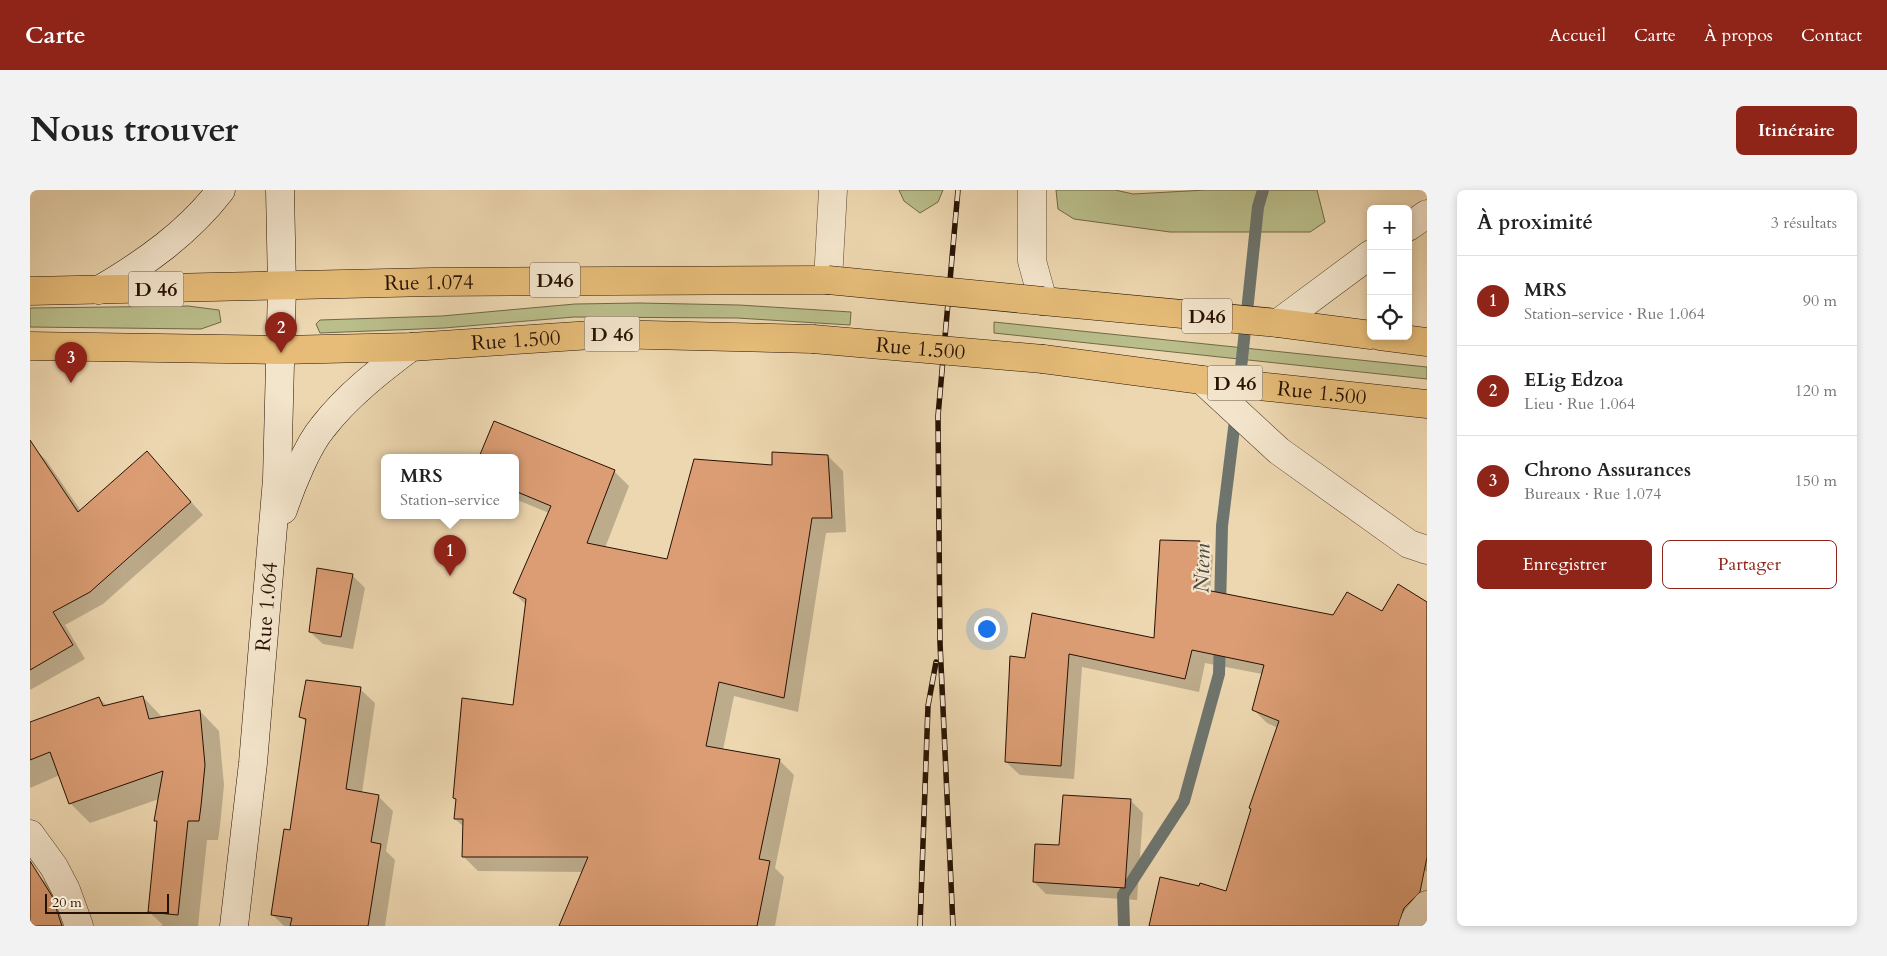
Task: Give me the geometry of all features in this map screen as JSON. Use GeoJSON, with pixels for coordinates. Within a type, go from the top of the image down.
{"type":"FeatureCollection","features":[{"type":"Feature","properties":{"kind":"main road"},"geometry":{"type":"LineString","coordinates":[[99,290],[141,265],[174,239],[208,206],[221,190]]}},
{"type":"Feature","properties":{"kind":"main road","name":"Rue 1.064"},"geometry":{"type":"LineString","coordinates":[[234,926],[253,763],[277,479],[282,287],[280,190]]}},
{"type":"Feature","properties":{"kind":"main road"},"geometry":{"type":"LineString","coordinates":[[828,280],[833,190]]}},
{"type":"Feature","properties":{"kind":"main road"},"geometry":{"type":"LineString","coordinates":[[1032,190],[1032,261],[1043,301]]}},
{"type":"Feature","properties":{"kind":"main road"},"geometry":{"type":"LineString","coordinates":[[1412,224],[1427,214]]}},
{"type":"Feature","properties":{"kind":"main road"},"geometry":{"type":"LineString","coordinates":[[1278,323],[1367,257]]}},
{"type":"Feature","properties":{"kind":"main road","name":"Rue 1.074"},"geometry":{"type":"LineString","coordinates":[[30,291],[282,287],[432,282],[828,280]]}},
{"type":"Feature","properties":{"kind":"main road","name":"D46"},"geometry":{"type":"LineString","coordinates":[[828,280],[1278,323],[1367,334]]}},
{"type":"Feature","properties":{"kind":"main road","name":"Rue 1.500"},"geometry":{"type":"LineString","coordinates":[[411,347],[607,334],[814,339],[1043,359],[1202,380],[1427,404]]}},
{"type":"Feature","properties":{"kind":"main road"},"geometry":{"type":"LineString","coordinates":[[1411,340],[1427,342]]}},
{"type":"Feature","properties":{"kind":"main road","name":"D 46"},"geometry":{"type":"LineString","coordinates":[[30,346],[281,350],[411,347]]}},
{"type":"Feature","properties":{"kind":"main road"},"geometry":{"type":"LineString","coordinates":[[268,570],[284,508],[297,474],[322,428],[349,398],[411,347]]}},
{"type":"Feature","properties":{"kind":"main road"},"geometry":{"type":"LineString","coordinates":[[1202,380],[1279,450],[1409,544],[1427,550]]}},
{"type":"Feature","properties":{"kind":"main road"},"geometry":{"type":"LineString","coordinates":[[30,834],[54,867],[66,890],[79,926]]}},
{"type":"Feature","properties":{"kind":"main road"},"geometry":{"type":"LineString","coordinates":[[1413,926],[1416,918],[1427,905]]}},
{"type":"Feature","properties":{"kind":"green space"},"geometry":{"type":"Polygon","coordinates":[[[899,190],[943,190],[938,202],[920,213],[904,201],[899,190]]]}},
{"type":"Feature","properties":{"kind":"green space"},"geometry":{"type":"Polygon","coordinates":[[[1056,190],[1115,190],[1133,194],[1206,190],[1317,190],[1325,222],[1310,232],[1170,232],[1074,219],[1058,209],[1056,190]]]}},
{"type":"Feature","properties":{"kind":"green space"},"geometry":{"type":"Polygon","coordinates":[[[575,304],[739,305],[851,312],[850,325],[737,318],[574,317],[444,328],[320,333],[316,324],[320,320],[442,316],[575,304]]]}},
{"type":"Feature","properties":{"kind":"green space"},"geometry":{"type":"Polygon","coordinates":[[[188,306],[219,310],[221,322],[201,329],[30,327],[30,308],[188,306]]]}},
{"type":"Feature","properties":{"kind":"green space"},"geometry":{"type":"Polygon","coordinates":[[[994,322],[1427,367],[1427,379],[994,333],[994,322]]]}},
{"type":"Feature","properties":{"kind":"building"},"geometry":{"type":"Polygon","coordinates":[[[494,421],[615,470],[587,543],[667,559],[694,459],[772,465],[772,452],[828,455],[832,518],[812,518],[784,698],[719,682],[706,746],[780,759],[759,859],[770,861],[757,926],[559,926],[588,857],[462,857],[463,819],[454,819],[456,799],[453,798],[462,698],[513,705],[526,599],[513,593],[551,506],[519,493],[519,454],[480,454],[494,421]]]}},
{"type":"Feature","properties":{"kind":"building"},"geometry":{"type":"Polygon","coordinates":[[[30,440],[78,512],[147,451],[191,502],[90,592],[53,612],[73,645],[30,670],[30,440]]]}},
{"type":"Feature","properties":{"kind":"building"},"geometry":{"type":"Polygon","coordinates":[[[1160,540],[1200,541],[1196,588],[1333,615],[1347,592],[1382,611],[1398,584],[1427,602],[1427,857],[1420,892],[1404,908],[1398,926],[1149,926],[1160,877],[1199,886],[1200,883],[1226,891],[1251,809],[1249,808],[1279,721],[1252,710],[1264,665],[1192,650],[1185,679],[1069,654],[1061,766],[1005,762],[1010,656],[1025,658],[1032,613],[1154,638],[1160,540]]]}},
{"type":"Feature","properties":{"kind":"building"},"geometry":{"type":"Polygon","coordinates":[[[317,568],[353,574],[341,637],[309,632],[317,568]]]}},
{"type":"Feature","properties":{"kind":"building"},"geometry":{"type":"Polygon","coordinates":[[[306,680],[361,687],[346,789],[379,795],[371,842],[381,844],[368,926],[290,926],[292,918],[271,915],[284,829],[290,830],[306,719],[299,717],[306,680]]]}},
{"type":"Feature","properties":{"kind":"building"},"geometry":{"type":"Polygon","coordinates":[[[143,696],[149,719],[200,710],[205,765],[201,806],[199,821],[188,821],[178,915],[148,912],[157,821],[154,821],[163,771],[69,804],[50,752],[30,760],[30,722],[99,697],[103,706],[143,696]]]}},
{"type":"Feature","properties":{"kind":"building"},"geometry":{"type":"Polygon","coordinates":[[[1063,795],[1131,799],[1125,888],[1033,882],[1035,844],[1059,845],[1063,795]]]}},
{"type":"Feature","properties":{"kind":"building"},"geometry":{"type":"Polygon","coordinates":[[[30,861],[52,896],[62,926],[30,926],[30,861]]]}},
{"type":"Feature","properties":{"kind":"waterway","name":"Ntem"},"geometry":{"type":"LineString","coordinates":[[1239,387],[1258,207],[1263,190]]}},
{"type":"Feature","properties":{"kind":"waterway","name":"Ntem"},"geometry":{"type":"LineString","coordinates":[[1220,608],[1222,526],[1236,412]]}},
{"type":"Feature","properties":{"kind":"waterway","name":"Ntem"},"geometry":{"type":"LineString","coordinates":[[1124,926],[1123,895],[1184,801],[1219,674],[1220,638]]}},
{"type":"Feature","properties":{"kind":"railway"},"geometry":{"type":"LineString","coordinates":[[953,926],[940,643],[938,416],[958,190]]}},
{"type":"Feature","properties":{"kind":"railway"},"geometry":{"type":"LineString","coordinates":[[920,926],[928,706],[936,662]]}},
{"type":"Feature","properties":{"kind":"place","name":"ELig Edzoa"},"geometry":{"type":"Point","coordinates":[281,353]}},
{"type":"Feature","properties":{"kind":"place","name":"Chrono Assurances"},"geometry":{"type":"Point","coordinates":[71,383]}},
{"type":"Feature","properties":{"kind":"place","name":"MRS"},"geometry":{"type":"Point","coordinates":[450,576]}}]}
